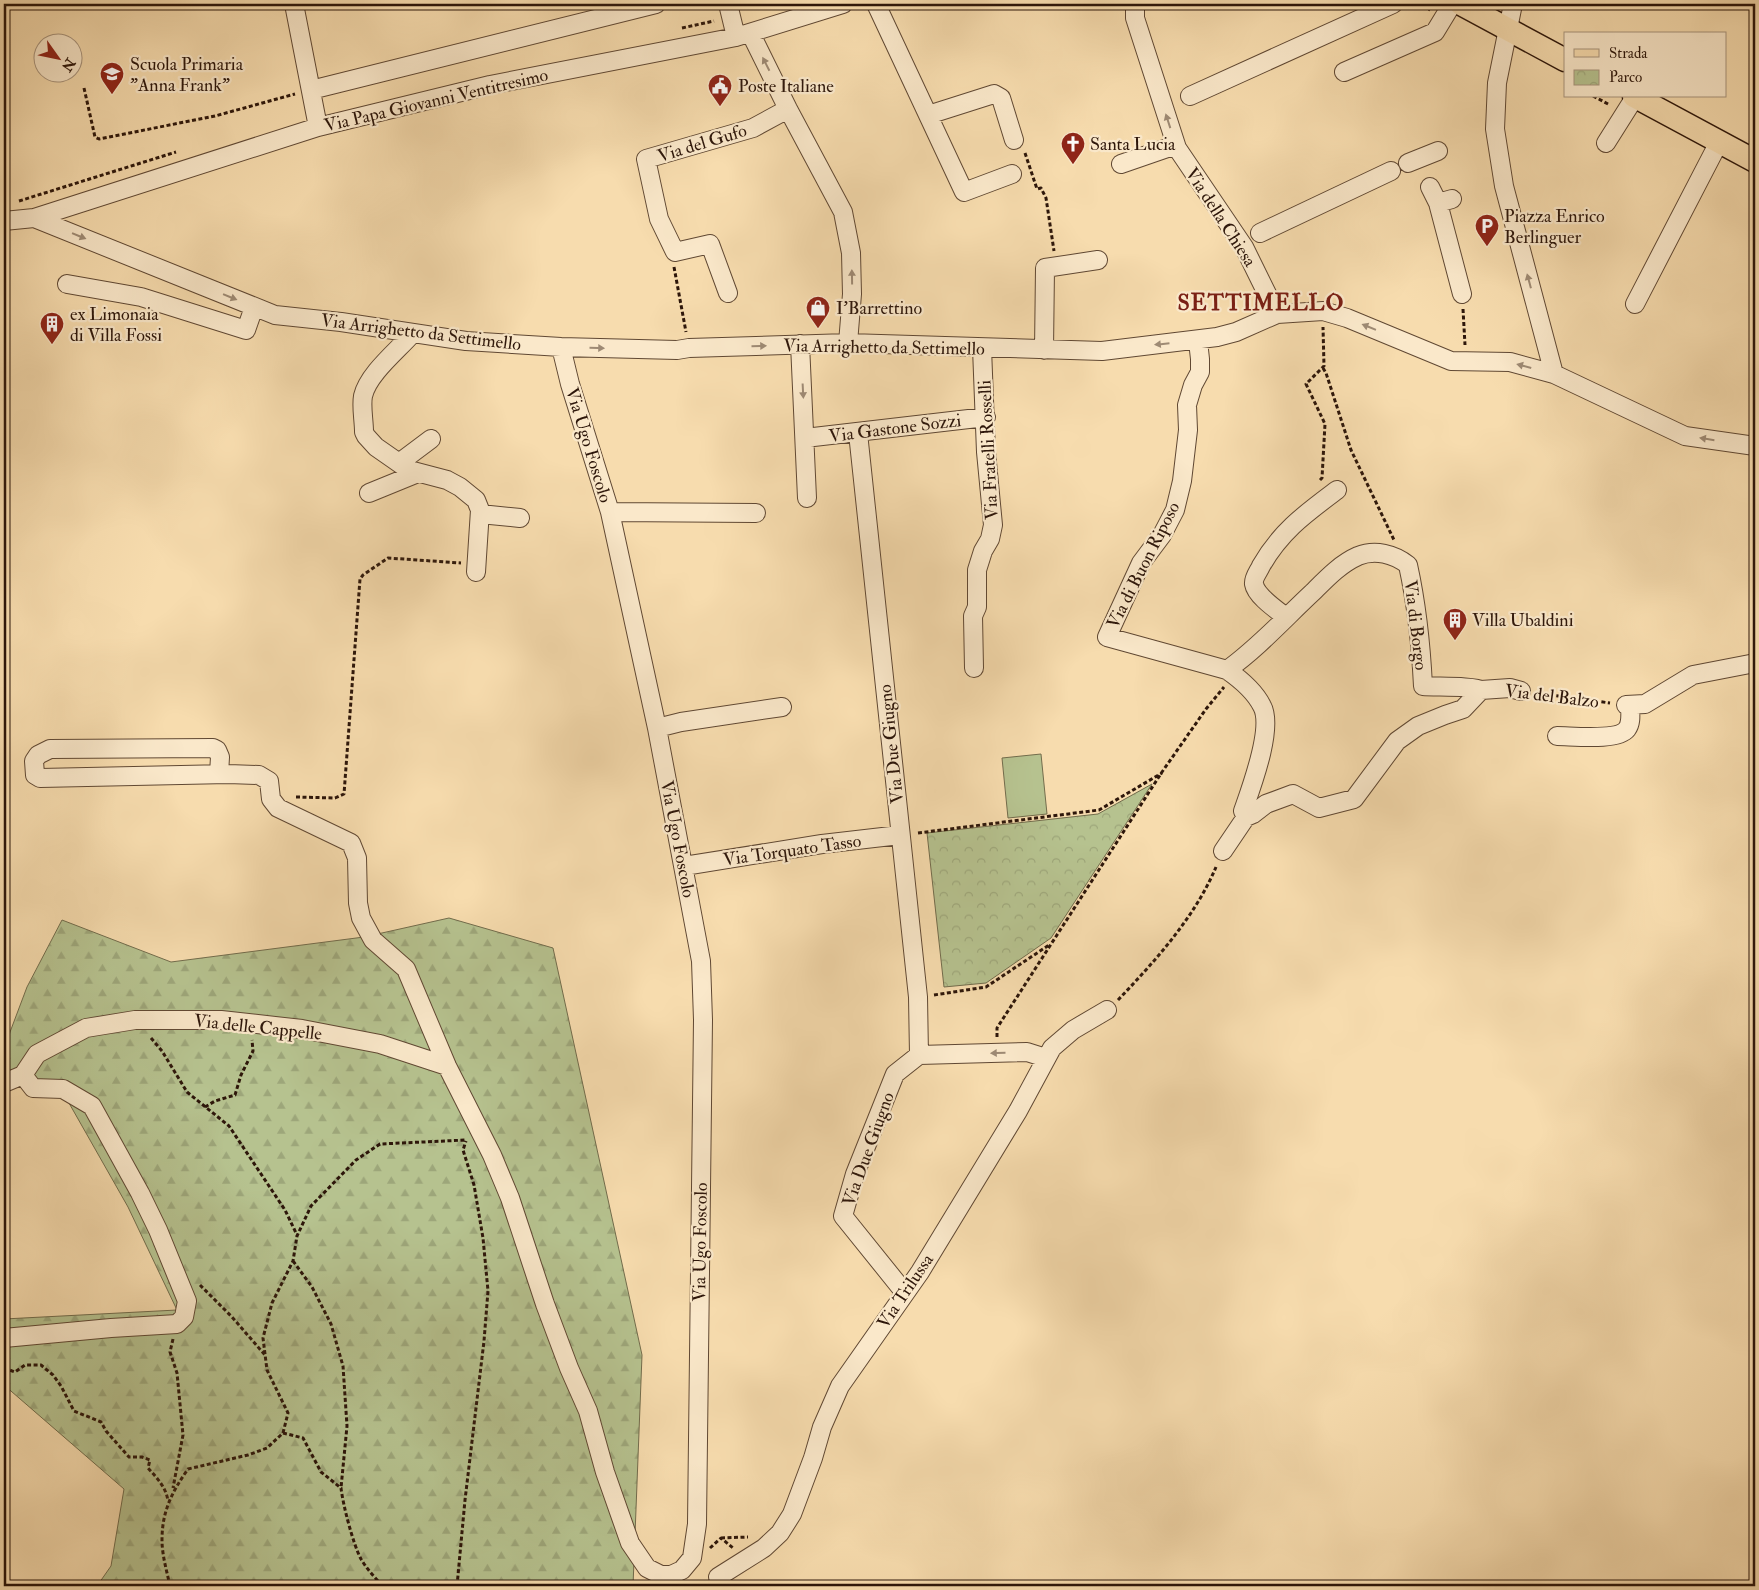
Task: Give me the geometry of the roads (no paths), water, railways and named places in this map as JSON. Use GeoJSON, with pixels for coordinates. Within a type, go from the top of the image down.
{"type":"FeatureCollection","features":[{"type":"Feature","properties":{"kind":"main road"},"geometry":{"type":"LineString","coordinates":[[1461,4],[1564,59]]}},
{"type":"Feature","properties":{"kind":"main road"},"geometry":{"type":"LineString","coordinates":[[1636,98],[1755,161]]}},
{"type":"Feature","properties":{"kind":"street"},"geometry":{"type":"LineString","coordinates":[[294,4],[318,127]]}},
{"type":"Feature","properties":{"kind":"street"},"geometry":{"type":"LineString","coordinates":[[311,90],[656,4]]}},
{"type":"Feature","properties":{"kind":"street"},"geometry":{"type":"LineString","coordinates":[[728,4],[743,36],[788,110],[843,212],[851,254],[852,294],[848,343]]}},
{"type":"Feature","properties":{"kind":"street","name":"Via Papa Giovanni Ventitresimo"},"geometry":{"type":"LineString","coordinates":[[34,218],[318,127],[490,85],[743,36],[843,4]]}},
{"type":"Feature","properties":{"kind":"street"},"geometry":{"type":"LineString","coordinates":[[876,4],[964,192],[1012,174]]}},
{"type":"Feature","properties":{"kind":"street","name":"Via della Chiesa"},"geometry":{"type":"LineString","coordinates":[[1135,4],[1134,18],[1176,145],[1249,238],[1277,314]]}},
{"type":"Feature","properties":{"kind":"street"},"geometry":{"type":"LineString","coordinates":[[1190,96],[1393,4]]}},
{"type":"Feature","properties":{"kind":"street"},"geometry":{"type":"LineString","coordinates":[[1344,72],[1435,32],[1452,4]]}},
{"type":"Feature","properties":{"kind":"street"},"geometry":{"type":"LineString","coordinates":[[1513,4],[1497,83],[1495,129],[1505,190],[1554,374]]}},
{"type":"Feature","properties":{"kind":"street"},"geometry":{"type":"LineString","coordinates":[[928,115],[994,94],[1000,98],[1019,145]]}},
{"type":"Feature","properties":{"kind":"street"},"geometry":{"type":"LineString","coordinates":[[1606,143],[1633,98]]}},
{"type":"Feature","properties":{"kind":"street","name":"Via del Gufo"},"geometry":{"type":"LineString","coordinates":[[728,292],[710,244],[675,252],[659,219],[646,159],[753,128],[788,110]]}},
{"type":"Feature","properties":{"kind":"street"},"geometry":{"type":"LineString","coordinates":[[1635,304],[1719,142]]}},
{"type":"Feature","properties":{"kind":"street"},"geometry":{"type":"LineString","coordinates":[[1120,164],[1176,145]]}},
{"type":"Feature","properties":{"kind":"street"},"geometry":{"type":"LineString","coordinates":[[1408,163],[1438,151]]}},
{"type":"Feature","properties":{"kind":"street"},"geometry":{"type":"LineString","coordinates":[[1249,238],[1391,171]]}},
{"type":"Feature","properties":{"kind":"street"},"geometry":{"type":"LineString","coordinates":[[1440,197],[1462,294]]}},
{"type":"Feature","properties":{"kind":"street","name":"Via Arrighetto da Settimello"},"geometry":{"type":"LineString","coordinates":[[4,221],[34,218],[275,315],[341,322],[466,341],[561,347],[677,350],[688,348],[848,343],[1044,350],[1102,350],[1198,340],[1236,332],[1277,314],[1323,310],[1451,361],[1510,362],[1554,374],[1685,436],[1755,446]]}},
{"type":"Feature","properties":{"kind":"street"},"geometry":{"type":"LineString","coordinates":[[1044,350],[1045,268],[1098,260]]}},
{"type":"Feature","properties":{"kind":"street"},"geometry":{"type":"LineString","coordinates":[[67,284],[141,297],[246,330],[254,307]]}},
{"type":"Feature","properties":{"kind":"street"},"geometry":{"type":"LineString","coordinates":[[412,334],[370,380],[364,396],[365,434],[376,447],[409,470],[447,480],[460,487],[476,500],[480,510],[477,568]]}},
{"type":"Feature","properties":{"kind":"street","name":"Via di Buon Riposo"},"geometry":{"type":"LineString","coordinates":[[1198,340],[1200,372],[1187,405],[1188,430],[1182,481],[1175,510],[1162,535],[1141,564],[1106,637],[1231,673],[1253,692],[1263,707],[1265,724],[1258,765],[1243,811],[1246,816],[1223,851]]}},
{"type":"Feature","properties":{"kind":"street"},"geometry":{"type":"LineString","coordinates":[[800,344],[807,498]]}},
{"type":"Feature","properties":{"kind":"street","name":"Via Ugo Foscolo"},"geometry":{"type":"LineString","coordinates":[[447,1066],[492,1155],[510,1198],[544,1304],[568,1368],[588,1411],[605,1472],[630,1543],[647,1568],[661,1574],[671,1575],[682,1570],[692,1558],[697,1524],[703,1020],[701,961],[657,728],[610,512],[570,384],[561,347]]}},
{"type":"Feature","properties":{"kind":"street","name":"Via Fratelli Rosselli"},"geometry":{"type":"LineString","coordinates":[[974,668],[973,616],[977,607],[977,570],[983,551],[990,539],[993,525],[986,452],[982,348]]}},
{"type":"Feature","properties":{"kind":"street","name":"Via Gastone Sozzi"},"geometry":{"type":"LineString","coordinates":[[805,438],[986,417]]}},
{"type":"Feature","properties":{"kind":"street","name":"Via Due Giugno"},"geometry":{"type":"LineString","coordinates":[[858,433],[918,997],[919,1055],[895,1074],[855,1174],[843,1216],[905,1293]]}},
{"type":"Feature","properties":{"kind":"street"},"geometry":{"type":"LineString","coordinates":[[399,463],[432,439]]}},
{"type":"Feature","properties":{"kind":"street"},"geometry":{"type":"LineString","coordinates":[[369,493],[418,473]]}},
{"type":"Feature","properties":{"kind":"street"},"geometry":{"type":"LineString","coordinates":[[1231,673],[1286,617],[1259,594],[1254,584],[1272,548],[1292,525],[1337,490]]}},
{"type":"Feature","properties":{"kind":"street"},"geometry":{"type":"LineString","coordinates":[[610,512],[756,513]]}},
{"type":"Feature","properties":{"kind":"street"},"geometry":{"type":"LineString","coordinates":[[480,514],[520,518]]}},
{"type":"Feature","properties":{"kind":"street","name":"Via di Borgo"},"geometry":{"type":"LineString","coordinates":[[1286,617],[1335,571],[1358,556],[1374,552],[1390,555],[1408,566],[1418,613],[1422,649],[1423,686],[1476,687],[1481,690]]}},
{"type":"Feature","properties":{"kind":"street"},"geometry":{"type":"LineString","coordinates":[[1557,736],[1609,736],[1623,733],[1629,725],[1628,705],[1644,704],[1693,674],[1755,663]]}},
{"type":"Feature","properties":{"kind":"street","name":"Via del Balzo"},"geometry":{"type":"LineString","coordinates":[[1246,816],[1253,814],[1266,804],[1293,794],[1318,808],[1354,799],[1396,741],[1418,726],[1463,709],[1481,690],[1510,688],[1521,690]]}},
{"type":"Feature","properties":{"kind":"street"},"geometry":{"type":"LineString","coordinates":[[657,728],[681,722],[782,707]]}},
{"type":"Feature","properties":{"kind":"street"},"geometry":{"type":"LineString","coordinates":[[219,774],[220,757],[217,750],[213,748],[50,749],[38,755],[34,762],[35,775],[40,778],[219,774],[264,777],[270,784],[271,799],[278,808],[351,843],[356,858],[360,918],[373,940],[406,969],[447,1066]]}},
{"type":"Feature","properties":{"kind":"street","name":"Via Torquato Tasso"},"geometry":{"type":"LineString","coordinates":[[684,866],[822,844],[900,836]]}},
{"type":"Feature","properties":{"kind":"street","name":"Via Trilussa"},"geometry":{"type":"LineString","coordinates":[[718,1577],[764,1548],[780,1533],[792,1514],[822,1426],[840,1386],[920,1272],[1018,1111],[1052,1048],[1073,1030],[1107,1010]]}},
{"type":"Feature","properties":{"kind":"street","name":"Via delle Cappelle"},"geometry":{"type":"LineString","coordinates":[[23,1075],[37,1054],[86,1028],[135,1020],[221,1020],[302,1029],[380,1044],[447,1066]]}},
{"type":"Feature","properties":{"kind":"street"},"geometry":{"type":"LineString","coordinates":[[919,1055],[1027,1052],[1046,1058]]}},
{"type":"Feature","properties":{"kind":"street"},"geometry":{"type":"LineString","coordinates":[[4,1083],[23,1075],[33,1088],[63,1089],[92,1106],[140,1192],[187,1301],[184,1317],[177,1324],[4,1338]]}},
{"type":"Feature","properties":{"kind":"place","name":"Scuola Primaria \"Anna Frank\""},"geometry":{"type":"Point","coordinates":[112,95]}},
{"type":"Feature","properties":{"kind":"place","name":"Poste Italiane"},"geometry":{"type":"Point","coordinates":[720,107]}},
{"type":"Feature","properties":{"kind":"place","name":"Santa Lucia"},"geometry":{"type":"Point","coordinates":[1073,165]}},
{"type":"Feature","properties":{"kind":"place","name":"Piazza Enrico Berlinguer"},"geometry":{"type":"Point","coordinates":[1487,247]}},
{"type":"Feature","properties":{"kind":"place","name":"I'Barrettino"},"geometry":{"type":"Point","coordinates":[818,329]}},
{"type":"Feature","properties":{"kind":"place","name":"ex Limonaia di Villa Fossi"},"geometry":{"type":"Point","coordinates":[52,345]}},
{"type":"Feature","properties":{"kind":"place","name":"Villa Ubaldini"},"geometry":{"type":"Point","coordinates":[1455,641]}},
{"type":"Feature","properties":{"kind":"district","name":"SETTIMELLO"},"geometry":{"type":"Point","coordinates":[1261,302]}}]}
